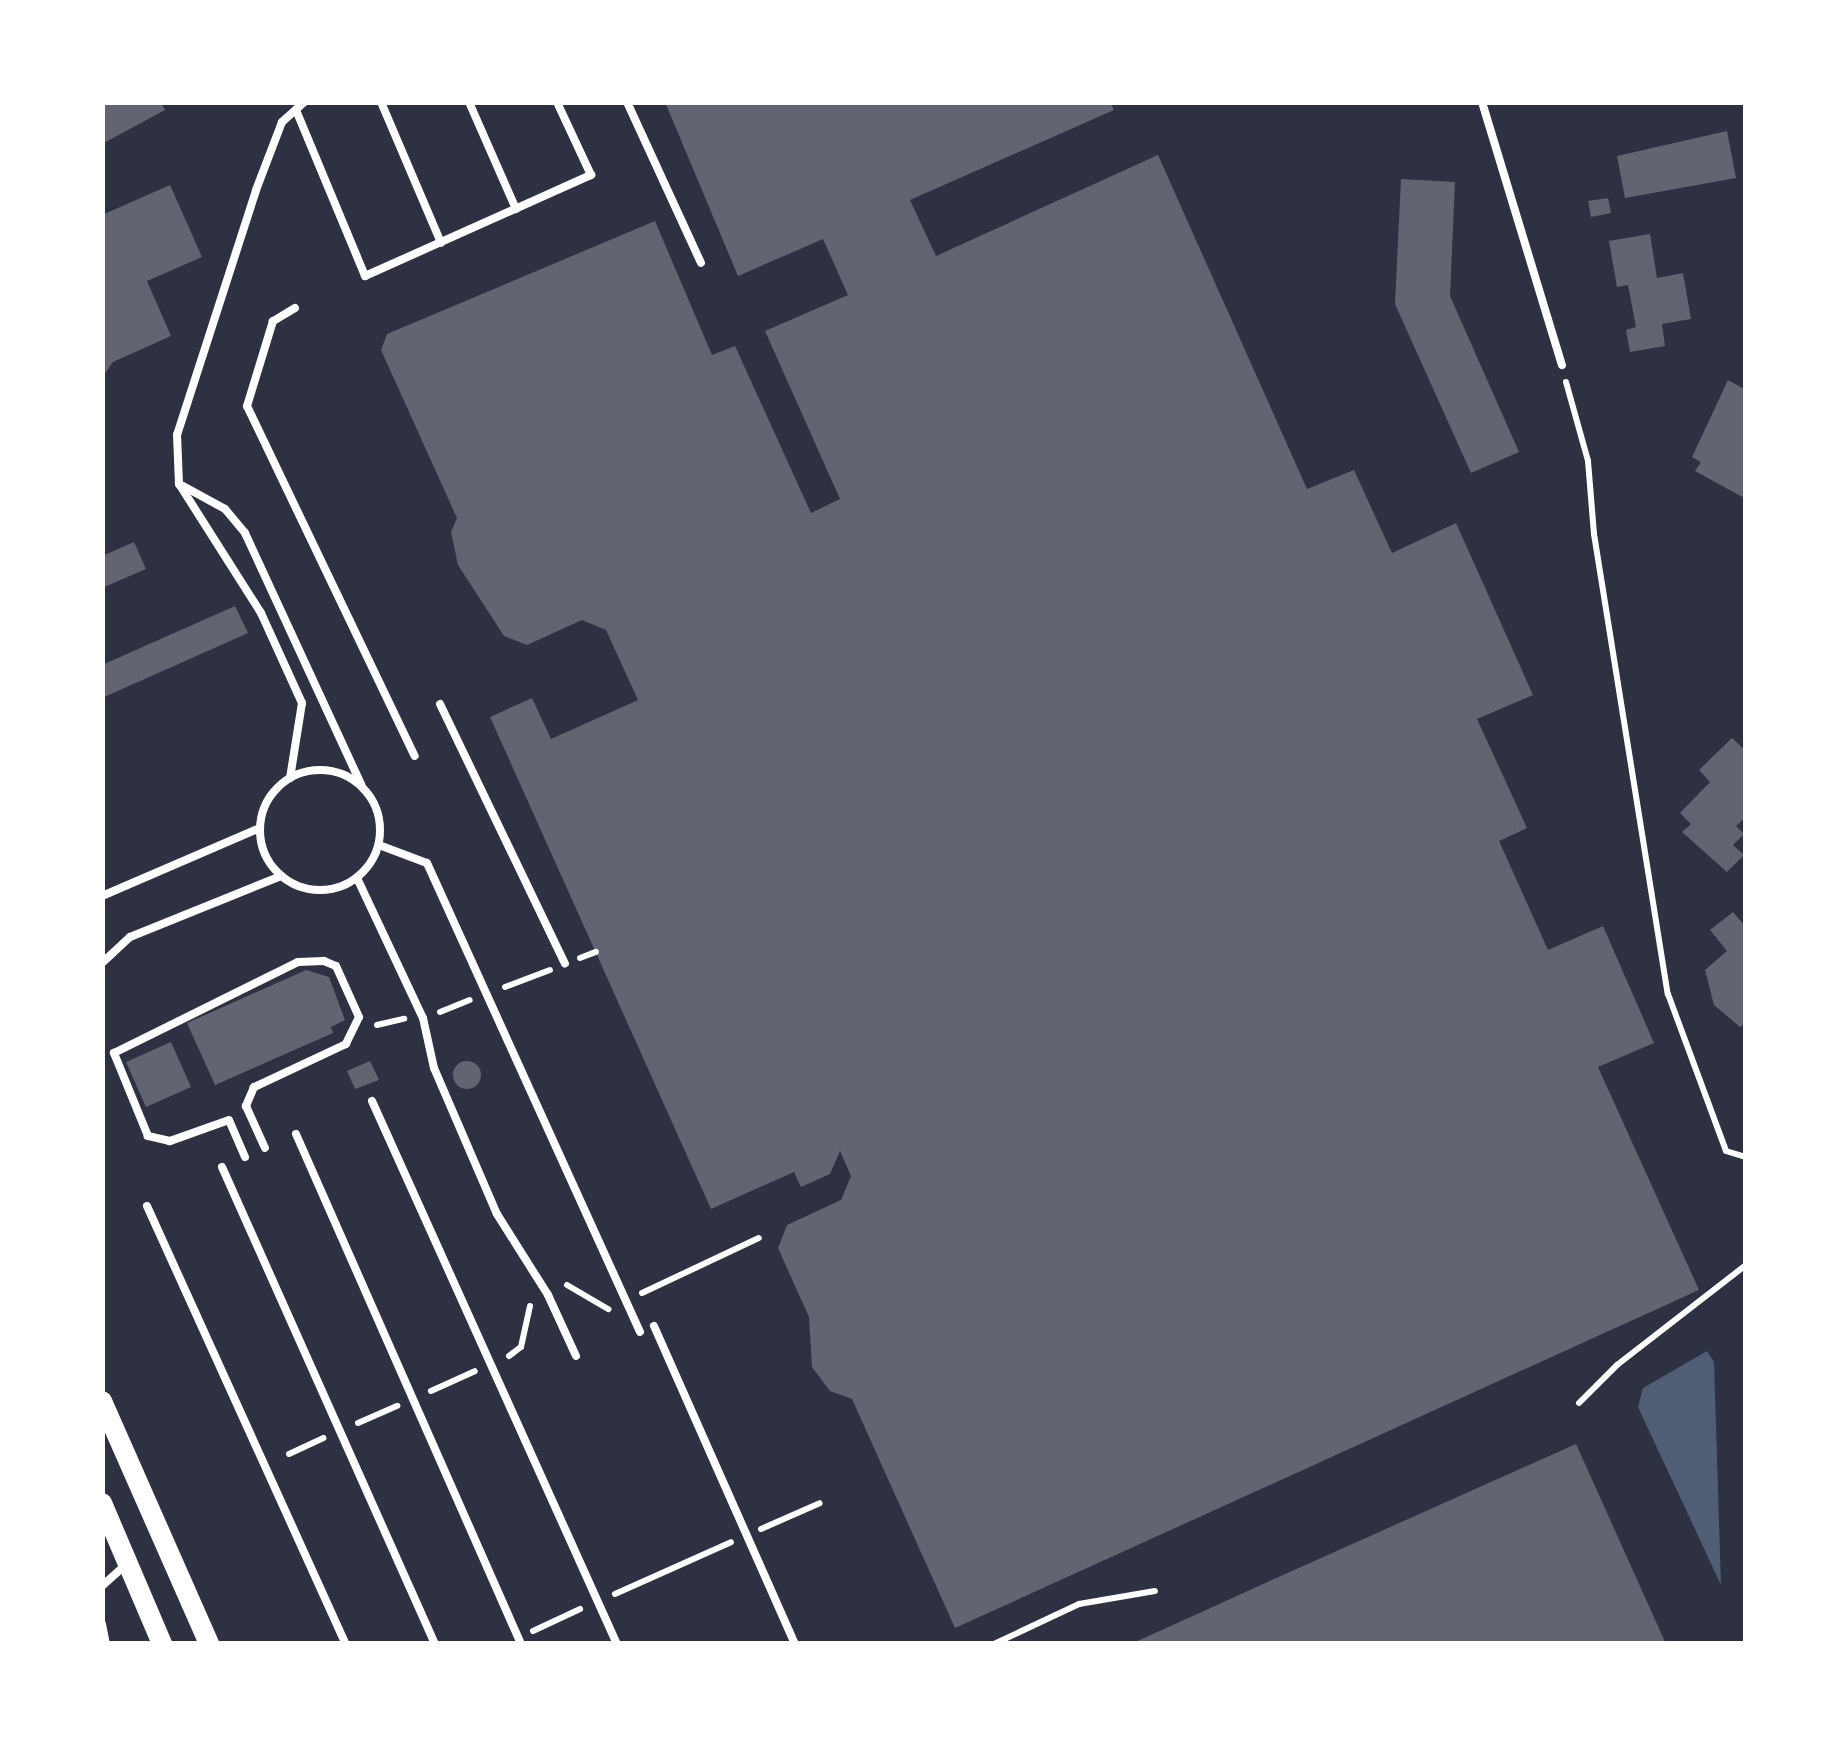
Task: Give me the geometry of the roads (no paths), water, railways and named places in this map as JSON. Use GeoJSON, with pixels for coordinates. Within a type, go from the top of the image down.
{"type":"FeatureCollection","features":[{"type":"Feature","properties":{"kind":"main road"},"geometry":{"type":"LineString","coordinates":[[102,1401],[209,1644]]}},
{"type":"Feature","properties":{"kind":"main road"},"geometry":{"type":"LineString","coordinates":[[102,1503],[162,1644]]}},
{"type":"Feature","properties":{"kind":"lane"},"geometry":{"type":"LineString","coordinates":[[179,484],[225,509],[245,533],[341,750],[369,796],[380,825],[379,845],[357,878],[322,890],[282,876],[270,862],[260,828],[270,800],[290,778],[302,703],[261,613],[179,484],[177,435],[186,394],[282,122],[304,102]]}},
{"type":"Feature","properties":{"kind":"lane"},"geometry":{"type":"LineString","coordinates":[[381,102],[441,242]]}},
{"type":"Feature","properties":{"kind":"lane"},"geometry":{"type":"LineString","coordinates":[[469,102],[516,209]]}},
{"type":"Feature","properties":{"kind":"lane"},"geometry":{"type":"LineString","coordinates":[[296,110],[366,276],[591,175],[557,102]]}},
{"type":"Feature","properties":{"kind":"lane"},"geometry":{"type":"LineString","coordinates":[[627,102],[701,264]]}},
{"type":"Feature","properties":{"kind":"lane"},"geometry":{"type":"LineString","coordinates":[[1482,102],[1562,366]]}},
{"type":"Feature","properties":{"kind":"lane"},"geometry":{"type":"LineString","coordinates":[[295,308],[274,321],[247,406],[415,756]]}},
{"type":"Feature","properties":{"kind":"lane"},"geometry":{"type":"LineString","coordinates":[[440,704],[565,964]]}},
{"type":"Feature","properties":{"kind":"lane"},"geometry":{"type":"LineString","coordinates":[[290,778],[324,770],[342,774],[369,796]]}},
{"type":"Feature","properties":{"kind":"lane"},"geometry":{"type":"LineString","coordinates":[[102,896],[260,828]]}},
{"type":"Feature","properties":{"kind":"lane"},"geometry":{"type":"LineString","coordinates":[[379,845],[426,863],[640,1332]]}},
{"type":"Feature","properties":{"kind":"lane"},"geometry":{"type":"LineString","coordinates":[[102,963],[130,936],[282,876]]}},
{"type":"Feature","properties":{"kind":"lane"},"geometry":{"type":"LineString","coordinates":[[357,878],[423,1018],[434,1068],[498,1214],[548,1295],[576,1356]]}},
{"type":"Feature","properties":{"kind":"lane"},"geometry":{"type":"LineString","coordinates":[[245,1156],[228,1120],[170,1142],[148,1136],[114,1053],[298,962],[324,960],[336,966],[359,1018],[346,1044],[254,1087],[246,1106],[265,1148]]}},
{"type":"Feature","properties":{"kind":"lane"},"geometry":{"type":"LineString","coordinates":[[372,1101],[617,1644]]}},
{"type":"Feature","properties":{"kind":"lane"},"geometry":{"type":"LineString","coordinates":[[296,1134],[520,1640]]}},
{"type":"Feature","properties":{"kind":"lane"},"geometry":{"type":"LineString","coordinates":[[222,1167],[435,1644]]}},
{"type":"Feature","properties":{"kind":"lane"},"geometry":{"type":"LineString","coordinates":[[148,1206],[346,1644]]}},
{"type":"Feature","properties":{"kind":"lane"},"geometry":{"type":"LineString","coordinates":[[654,1326],[795,1644]]}},
{"type":"Feature","properties":{"kind":"lane"},"geometry":{"type":"LineString","coordinates":[[102,1586],[127,1563]]}},
{"type":"Feature","properties":{"kind":"lane"},"geometry":{"type":"LineString","coordinates":[[102,1624],[106,1644]]}},
{"type":"Feature","properties":{"kind":"water"},"geometry":{"type":"Polygon","coordinates":[[[1707,1351],[1714,1362],[1721,1585],[1638,1407],[1643,1388],[1707,1351]]]}}]}
